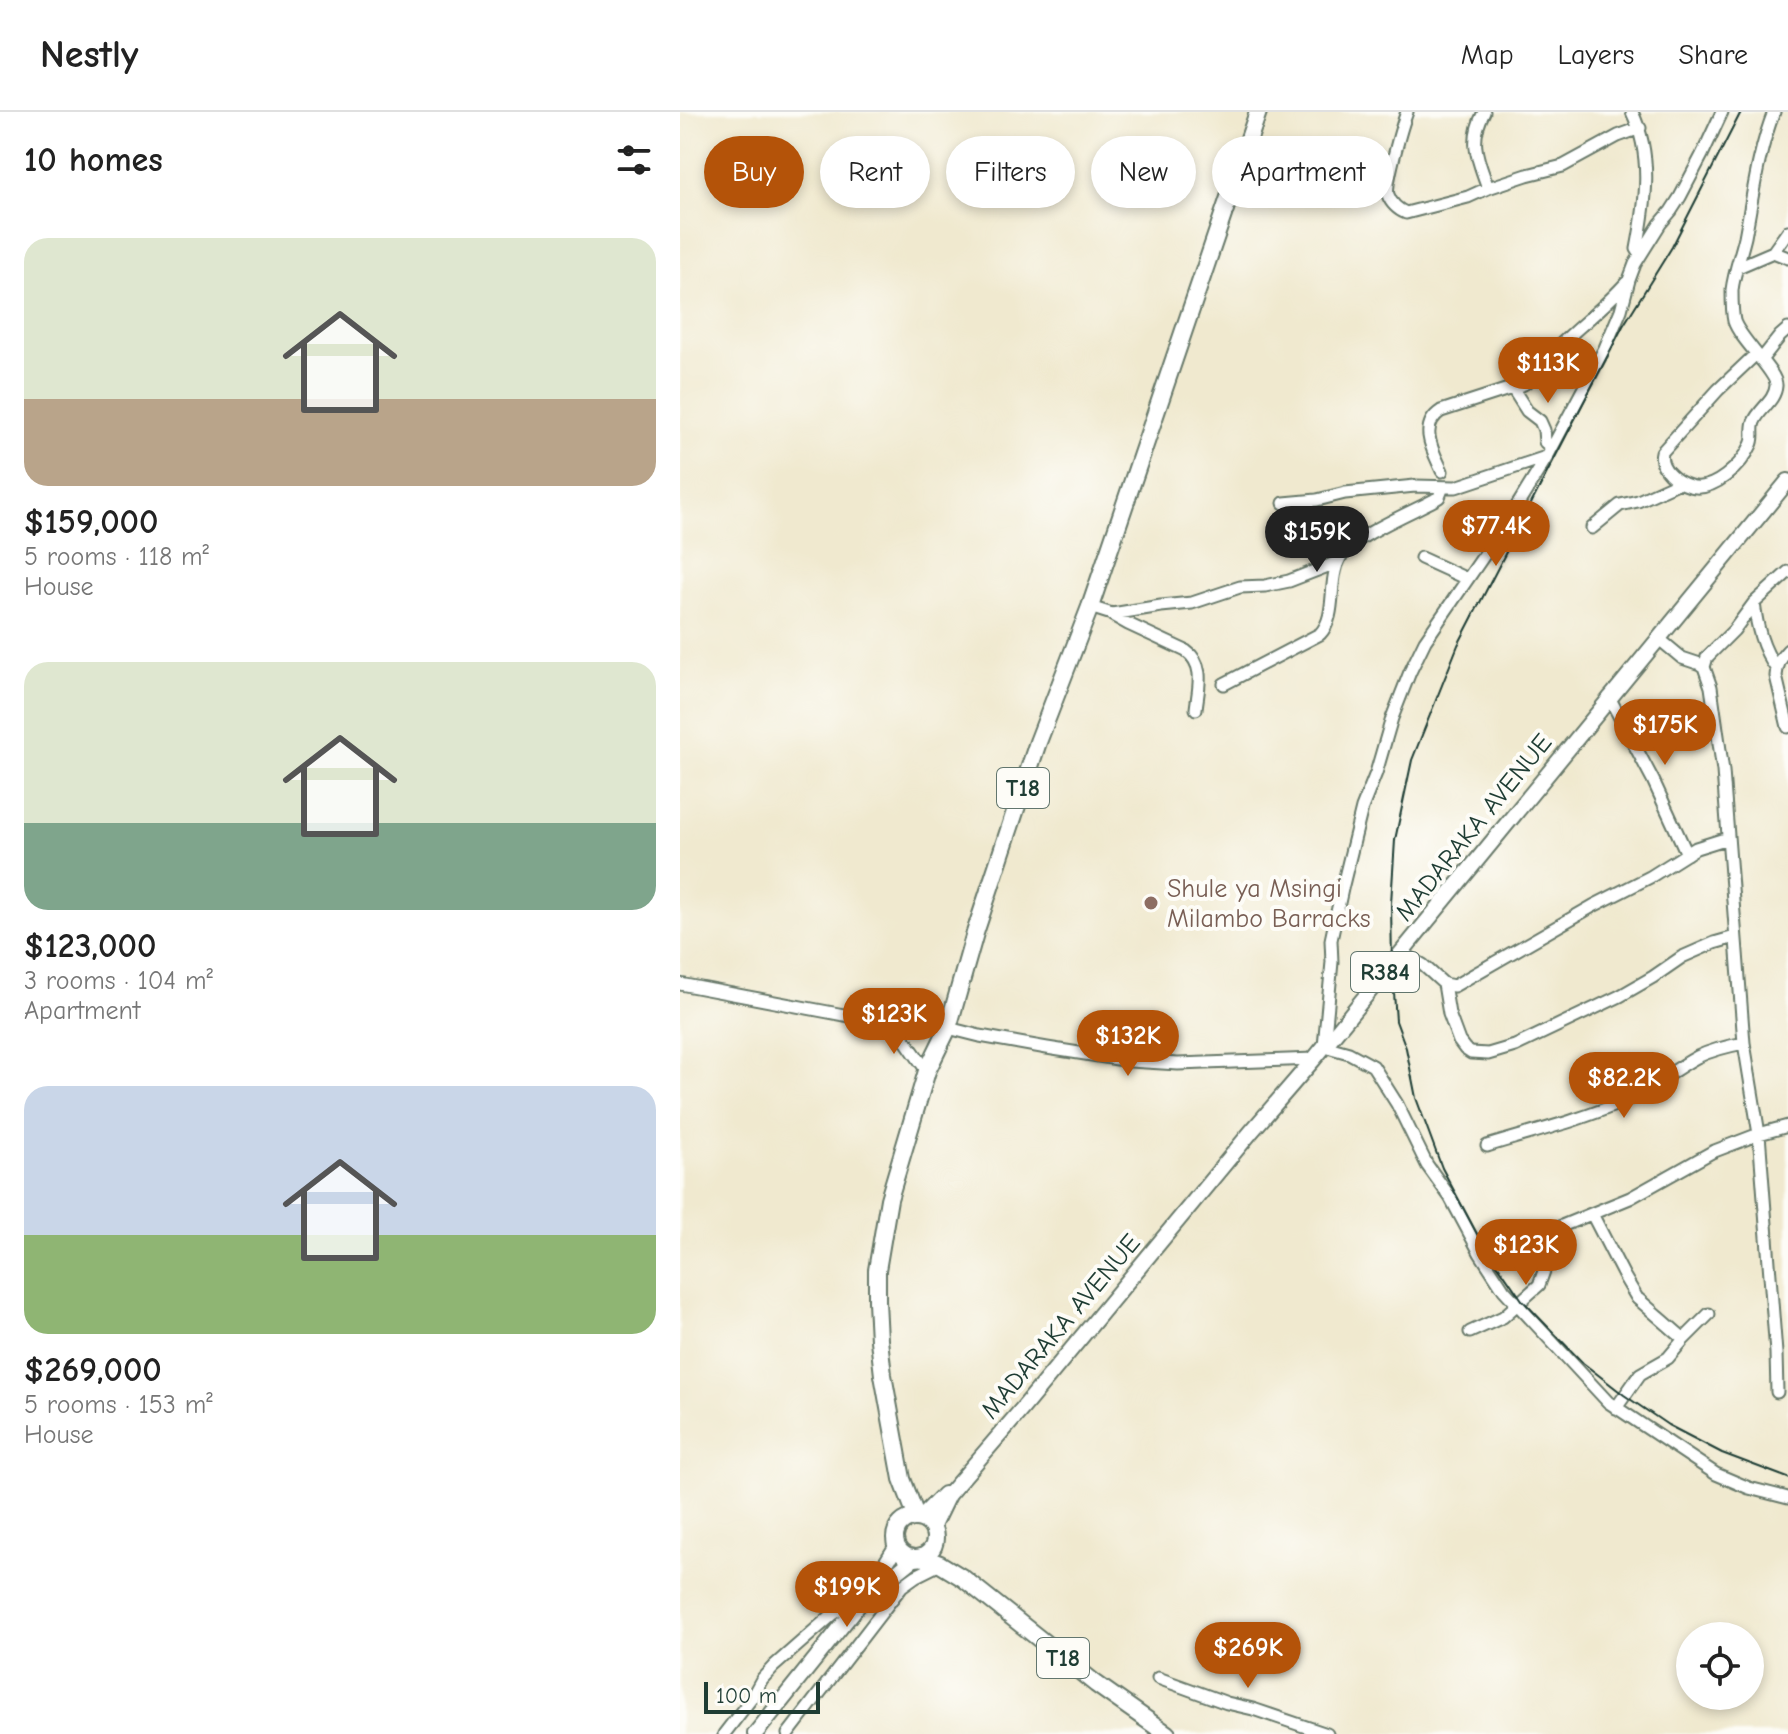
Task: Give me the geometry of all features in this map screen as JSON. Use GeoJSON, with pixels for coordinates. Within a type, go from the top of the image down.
{"type":"FeatureCollection","features":[{"type":"Feature","properties":{"kind":"highway","name":"T18"},"geometry":{"type":"LineString","coordinates":[[1167,1734],[1096,1684],[963,1578],[940,1564],[904,1556],[896,1547],[902,1479],[879,1340],[877,1270],[889,1199],[927,1071],[948,1028],[975,933],[1038,742],[1090,607],[1258,112]]}},
{"type":"Feature","properties":{"kind":"highway","name":"T18"},"geometry":{"type":"LineString","coordinates":[[902,1479],[944,1556],[963,1578]]}},
{"type":"Feature","properties":{"kind":"highway"},"geometry":{"type":"LineString","coordinates":[[897,1528],[909,1519],[925,1524],[934,1544],[927,1554],[918,1558]]}},
{"type":"Feature","properties":{"kind":"main road","name":"MADARAKA AVENUE"},"geometry":{"type":"LineString","coordinates":[[925,1524],[1402,953],[1788,481]]}},
{"type":"Feature","properties":{"kind":"main road"},"geometry":{"type":"LineString","coordinates":[[755,1734],[867,1594],[896,1547]]}},
{"type":"Feature","properties":{"kind":"main road"},"geometry":{"type":"LineString","coordinates":[[867,1594],[918,1558]]}},
{"type":"Feature","properties":{"kind":"street"},"geometry":{"type":"LineString","coordinates":[[1407,112],[1387,187],[1389,197],[1399,210],[1406,213],[1468,197],[1527,175],[1563,166],[1618,136],[1640,128]]}},
{"type":"Feature","properties":{"kind":"street"},"geometry":{"type":"LineString","coordinates":[[1484,112],[1476,129],[1475,149],[1488,188]]}},
{"type":"Feature","properties":{"kind":"street"},"geometry":{"type":"LineString","coordinates":[[1632,112],[1640,128],[1647,166],[1646,204],[1637,249],[1640,254]]}},
{"type":"Feature","properties":{"kind":"street"},"geometry":{"type":"LineString","coordinates":[[1722,112],[1680,197],[1640,254],[1605,348],[1549,452],[1509,519],[1425,641],[1415,661],[1362,808],[1342,889],[1331,940],[1332,962],[1324,1046],[1349,1053],[1373,1066],[1397,1104],[1427,1165],[1450,1197],[1504,1290],[1616,1408],[1723,1478],[1788,1498]]}},
{"type":"Feature","properties":{"kind":"street"},"geometry":{"type":"LineString","coordinates":[[1774,112],[1760,155],[1732,289],[1734,319],[1746,343],[1759,357],[1776,381],[1777,389],[1753,424],[1753,444],[1734,468],[1708,487],[1697,488],[1680,482],[1662,465],[1662,452],[1718,390],[1759,357],[1788,329]]}},
{"type":"Feature","properties":{"kind":"street"},"geometry":{"type":"LineString","coordinates":[[1738,267],[1773,252],[1788,231]]}},
{"type":"Feature","properties":{"kind":"street"},"geometry":{"type":"LineString","coordinates":[[1773,252],[1788,258]]}},
{"type":"Feature","properties":{"kind":"street"},"geometry":{"type":"LineString","coordinates":[[1442,471],[1428,432],[1433,417],[1441,411],[1513,389],[1531,379],[1557,348],[1629,280]]}},
{"type":"Feature","properties":{"kind":"street"},"geometry":{"type":"LineString","coordinates":[[1513,389],[1527,411],[1540,421],[1549,452]]}},
{"type":"Feature","properties":{"kind":"street"},"geometry":{"type":"LineString","coordinates":[[1284,503],[1345,493],[1465,485],[1549,452]]}},
{"type":"Feature","properties":{"kind":"street"},"geometry":{"type":"LineString","coordinates":[[1592,528],[1620,505],[1638,501],[1680,482]]}},
{"type":"Feature","properties":{"kind":"street"},"geometry":{"type":"LineString","coordinates":[[1224,684],[1320,634],[1330,619],[1331,588],[1338,562],[1346,548],[1439,497],[1443,487]]}},
{"type":"Feature","properties":{"kind":"street"},"geometry":{"type":"LineString","coordinates":[[1421,558],[1467,579]]}},
{"type":"Feature","properties":{"kind":"street"},"geometry":{"type":"LineString","coordinates":[[1112,614],[1192,603],[1240,587],[1277,584],[1338,562]]}},
{"type":"Feature","properties":{"kind":"street"},"geometry":{"type":"LineString","coordinates":[[1777,1392],[1759,1134],[1744,1043],[1717,724],[1704,667],[1706,659],[1754,603],[1788,572]]}},
{"type":"Feature","properties":{"kind":"street"},"geometry":{"type":"LineString","coordinates":[[1754,603],[1760,636],[1776,668]]}},
{"type":"Feature","properties":{"kind":"street"},"geometry":{"type":"LineString","coordinates":[[1090,607],[1112,614],[1193,656],[1200,676],[1196,709]]}},
{"type":"Feature","properties":{"kind":"street"},"geometry":{"type":"LineString","coordinates":[[1658,638],[1682,658],[1704,667]]}},
{"type":"Feature","properties":{"kind":"street"},"geometry":{"type":"LineString","coordinates":[[1788,650],[1776,668],[1788,727]]}},
{"type":"Feature","properties":{"kind":"street"},"geometry":{"type":"LineString","coordinates":[[1609,697],[1653,780],[1687,854]]}},
{"type":"Feature","properties":{"kind":"street"},"geometry":{"type":"LineString","coordinates":[[1402,953],[1423,965],[1444,984],[1454,986],[1561,923],[1650,877],[1696,848],[1728,838]]}},
{"type":"Feature","properties":{"kind":"street"},"geometry":{"type":"LineString","coordinates":[[1444,984],[1449,1014],[1459,1041],[1471,1053],[1488,1054],[1515,1046],[1588,1012],[1653,977],[1682,957],[1735,937]]}},
{"type":"Feature","properties":{"kind":"street"},"geometry":{"type":"LineString","coordinates":[[680,984],[844,1015],[948,1028],[1130,1061],[1178,1064],[1314,1059]]}},
{"type":"Feature","properties":{"kind":"street"},"geometry":{"type":"LineString","coordinates":[[891,1020],[927,1071]]}},
{"type":"Feature","properties":{"kind":"street"},"geometry":{"type":"LineString","coordinates":[[1487,1146],[1575,1121],[1623,1102],[1696,1058],[1744,1043]]}},
{"type":"Feature","properties":{"kind":"street"},"geometry":{"type":"LineString","coordinates":[[1470,1332],[1497,1321],[1531,1294],[1543,1278],[1542,1243],[1545,1235],[1554,1228],[1630,1198],[1712,1152],[1788,1126]]}},
{"type":"Feature","properties":{"kind":"street"},"geometry":{"type":"LineString","coordinates":[[1592,1214],[1637,1298],[1684,1339]]}},
{"type":"Feature","properties":{"kind":"street"},"geometry":{"type":"LineString","coordinates":[[1616,1408],[1640,1374],[1668,1358],[1709,1314]]}},
{"type":"Feature","properties":{"kind":"street"},"geometry":{"type":"LineString","coordinates":[[788,1734],[902,1586],[940,1564]]}},
{"type":"Feature","properties":{"kind":"street"},"geometry":{"type":"LineString","coordinates":[[724,1734],[774,1666],[832,1615],[867,1594]]}},
{"type":"Feature","properties":{"kind":"street"},"geometry":{"type":"LineString","coordinates":[[1158,1678],[1327,1734]]}},
{"type":"Feature","properties":{"kind":"railway"},"geometry":{"type":"LineString","coordinates":[[1741,112],[1672,247],[1623,326],[1458,645],[1412,760],[1395,840],[1391,903],[1392,964],[1396,1021],[1406,1048],[1416,1098],[1442,1168],[1478,1236],[1522,1300],[1583,1363],[1668,1425],[1722,1453],[1788,1478]]}},
{"type":"Feature","properties":{"kind":"place","name":"Shule ya Msingi Milambo Barracks"},"geometry":{"type":"Point","coordinates":[1151,903]}}]}
